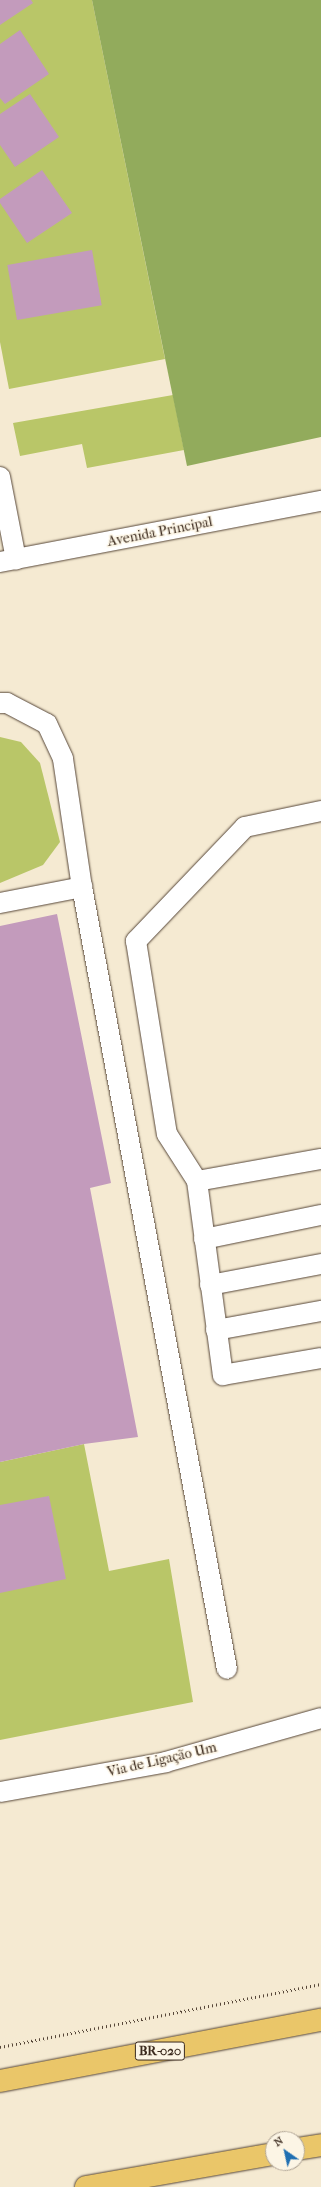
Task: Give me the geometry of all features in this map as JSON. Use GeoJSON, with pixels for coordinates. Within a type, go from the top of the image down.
{"type":"FeatureCollection","features":[{"type":"Feature","properties":{"kind":"highway","name":"BR-020"},"geometry":{"type":"LineString","coordinates":[[0,2081],[321,2020]]}},
{"type":"Feature","properties":{"kind":"highway"},"geometry":{"type":"LineString","coordinates":[[305,2148],[321,2145]]}},
{"type":"Feature","properties":{"kind":"highway"},"geometry":{"type":"LineString","coordinates":[[86,2187],[265,2155]]}},
{"type":"Feature","properties":{"kind":"lane"},"geometry":{"type":"LineString","coordinates":[[0,477],[8,560]]}},
{"type":"Feature","properties":{"kind":"lane","name":"Avenida Principal"},"geometry":{"type":"LineString","coordinates":[[8,560],[321,501]]}},
{"type":"Feature","properties":{"kind":"lane"},"geometry":{"type":"LineString","coordinates":[[0,703],[7,702],[47,724],[63,759],[82,887],[227,1669]]}},
{"type":"Feature","properties":{"kind":"lane"},"geometry":{"type":"LineString","coordinates":[[321,811],[245,827],[136,941],[167,1134],[197,1181],[223,1375],[321,1358]]}},
{"type":"Feature","properties":{"kind":"lane"},"geometry":{"type":"LineString","coordinates":[[0,903],[82,887]]}},
{"type":"Feature","properties":{"kind":"lane"},"geometry":{"type":"LineString","coordinates":[[197,1181],[321,1159]]}},
{"type":"Feature","properties":{"kind":"lane"},"geometry":{"type":"LineString","coordinates":[[204,1239],[321,1215]]}},
{"type":"Feature","properties":{"kind":"lane"},"geometry":{"type":"LineString","coordinates":[[210,1285],[321,1264]]}},
{"type":"Feature","properties":{"kind":"lane"},"geometry":{"type":"LineString","coordinates":[[216,1330],[321,1311]]}},
{"type":"Feature","properties":{"kind":"lane","name":"Via de Ligação Um"},"geometry":{"type":"LineString","coordinates":[[0,1792],[166,1762],[321,1718]]}},
{"type":"Feature","properties":{"kind":"path"},"geometry":{"type":"LineString","coordinates":[[0,2047],[321,1984]]}},
{"type":"Feature","properties":{"kind":"green space"},"geometry":{"type":"Polygon","coordinates":[[[0,0],[92,0],[165,359],[9,389],[0,342],[0,0]]]}},
{"type":"Feature","properties":{"kind":"green space"},"geometry":{"type":"Polygon","coordinates":[[[92,0],[321,0],[321,437],[187,466],[92,0]]]}},
{"type":"Feature","properties":{"kind":"green space"},"geometry":{"type":"Polygon","coordinates":[[[173,395],[184,450],[87,468],[82,444],[20,456],[13,423],[173,395]]]}},
{"type":"Feature","properties":{"kind":"green space"},"geometry":{"type":"Polygon","coordinates":[[[0,737],[21,742],[40,763],[60,842],[43,865],[0,883],[0,737]]]}},
{"type":"Feature","properties":{"kind":"green space"},"geometry":{"type":"Polygon","coordinates":[[[84,1444],[109,1571],[169,1559],[193,1702],[0,1740],[0,1462],[84,1444]]]}},
{"type":"Feature","properties":{"kind":"building"},"geometry":{"type":"Polygon","coordinates":[[[0,0],[31,0],[33,3],[0,25],[0,0]]]}},
{"type":"Feature","properties":{"kind":"building"},"geometry":{"type":"Polygon","coordinates":[[[20,30],[49,74],[5,104],[0,98],[0,44],[20,30]]]}},
{"type":"Feature","properties":{"kind":"building"},"geometry":{"type":"Polygon","coordinates":[[[30,94],[59,137],[15,167],[0,145],[0,114],[30,94]]]}},
{"type":"Feature","properties":{"kind":"building"},"geometry":{"type":"Polygon","coordinates":[[[42,170],[72,213],[27,243],[0,203],[0,199],[42,170]]]}},
{"type":"Feature","properties":{"kind":"building"},"geometry":{"type":"Polygon","coordinates":[[[92,250],[102,305],[17,320],[7,265],[92,250]]]}},
{"type":"Feature","properties":{"kind":"building"},"geometry":{"type":"Polygon","coordinates":[[[57,914],[111,1183],[90,1188],[138,1437],[84,1444],[0,1462],[0,926],[57,914]]]}},
{"type":"Feature","properties":{"kind":"building"},"geometry":{"type":"Polygon","coordinates":[[[49,1496],[66,1579],[0,1593],[0,1505],[49,1496]]]}}]}
